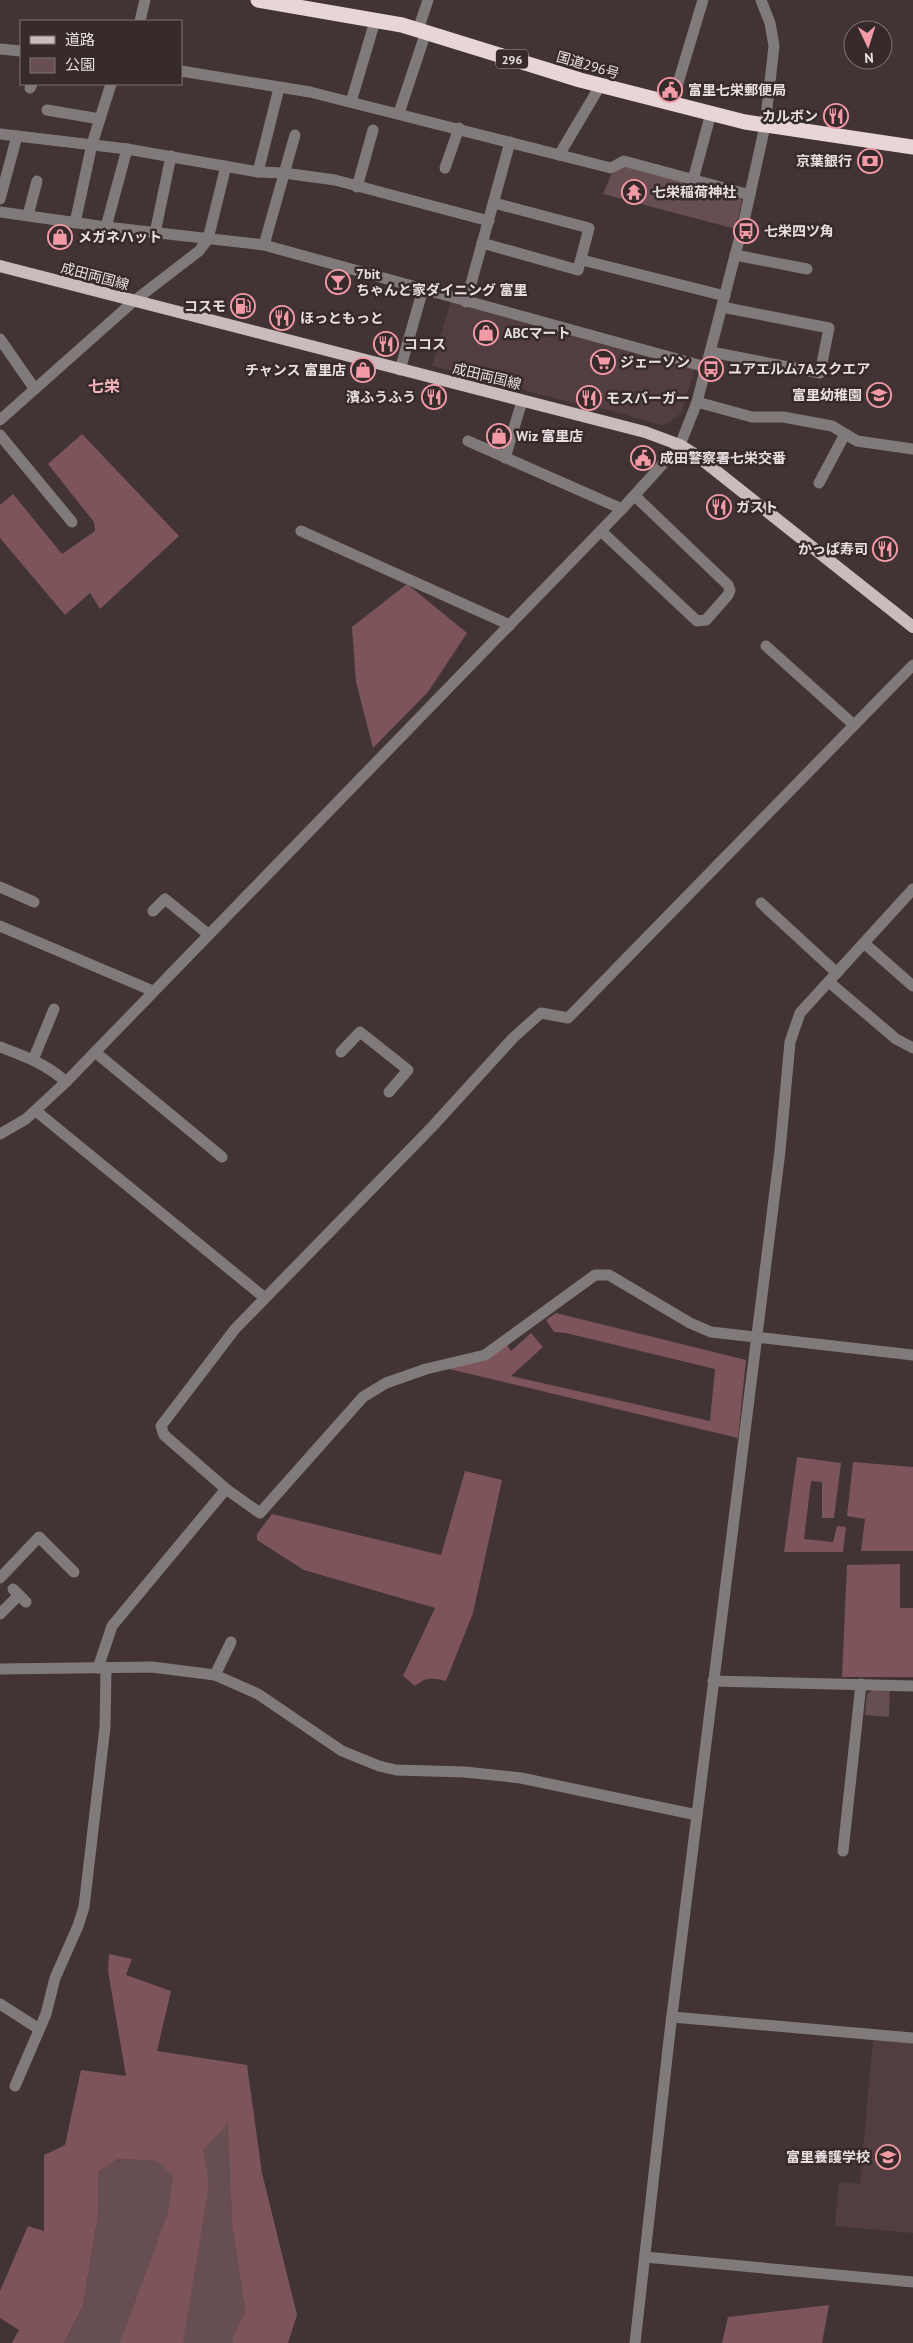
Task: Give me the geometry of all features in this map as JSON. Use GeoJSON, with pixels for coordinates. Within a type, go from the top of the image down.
{"type":"FeatureCollection","features":[{"type":"Feature","properties":{"kind":"highway","name":"国道296号"},"geometry":{"type":"LineString","coordinates":[[262,0],[312,5],[422,31],[600,86],[764,126],[913,147]]}},
{"type":"Feature","properties":{"kind":"main road","name":"成田両国線"},"geometry":{"type":"LineString","coordinates":[[0,266],[645,432],[680,445],[696,455],[913,627]]}},
{"type":"Feature","properties":{"kind":"street"},"geometry":{"type":"LineString","coordinates":[[140,20],[145,0]]}},
{"type":"Feature","properties":{"kind":"street"},"geometry":{"type":"LineString","coordinates":[[399,113],[422,31],[428,0]]}},
{"type":"Feature","properties":{"kind":"street"},"geometry":{"type":"LineString","coordinates":[[672,104],[703,0]]}},
{"type":"Feature","properties":{"kind":"street"},"geometry":{"type":"LineString","coordinates":[[0,1134],[36,1111],[66,1082],[635,496],[680,445],[697,402],[711,352],[750,195],[764,126],[774,46],[770,23],[761,0]]}},
{"type":"Feature","properties":{"kind":"street"},"geometry":{"type":"LineString","coordinates":[[351,102],[375,21]]}},
{"type":"Feature","properties":{"kind":"street"},"geometry":{"type":"LineString","coordinates":[[0,50],[20,51]]}},
{"type":"Feature","properties":{"kind":"street"},"geometry":{"type":"LineString","coordinates":[[182,71],[310,92],[459,128],[611,168],[624,162],[750,195]]}},
{"type":"Feature","properties":{"kind":"street"},"geometry":{"type":"LineString","coordinates":[[75,224],[92,144],[111,85]]}},
{"type":"Feature","properties":{"kind":"street"},"geometry":{"type":"LineString","coordinates":[[559,155],[600,86]]}},
{"type":"Feature","properties":{"kind":"street"},"geometry":{"type":"LineString","coordinates":[[258,172],[279,88]]}},
{"type":"Feature","properties":{"kind":"street"},"geometry":{"type":"LineString","coordinates":[[47,110],[100,119]]}},
{"type":"Feature","properties":{"kind":"street"},"geometry":{"type":"LineString","coordinates":[[693,180],[710,113]]}},
{"type":"Feature","properties":{"kind":"street"},"geometry":{"type":"LineString","coordinates":[[445,168],[459,128]]}},
{"type":"Feature","properties":{"kind":"street"},"geometry":{"type":"LineString","coordinates":[[357,187],[373,130]]}},
{"type":"Feature","properties":{"kind":"street"},"geometry":{"type":"LineString","coordinates":[[0,134],[92,144],[258,172],[284,172],[334,180],[489,221]]}},
{"type":"Feature","properties":{"kind":"street"},"geometry":{"type":"LineString","coordinates":[[264,245],[295,135]]}},
{"type":"Feature","properties":{"kind":"street"},"geometry":{"type":"LineString","coordinates":[[0,199],[17,136]]}},
{"type":"Feature","properties":{"kind":"street"},"geometry":{"type":"LineString","coordinates":[[466,302],[510,142]]}},
{"type":"Feature","properties":{"kind":"street"},"geometry":{"type":"LineString","coordinates":[[106,227],[127,149]]}},
{"type":"Feature","properties":{"kind":"street"},"geometry":{"type":"LineString","coordinates":[[155,232],[172,156]]}},
{"type":"Feature","properties":{"kind":"street"},"geometry":{"type":"LineString","coordinates":[[1,417],[134,301],[199,251],[208,240],[226,166]]}},
{"type":"Feature","properties":{"kind":"street"},"geometry":{"type":"LineString","coordinates":[[28,215],[37,181]]}},
{"type":"Feature","properties":{"kind":"street"},"geometry":{"type":"LineString","coordinates":[[482,243],[578,270],[582,260],[589,228],[494,202]]}},
{"type":"Feature","properties":{"kind":"street"},"geometry":{"type":"LineString","coordinates":[[0,212],[75,224],[264,245],[706,367]]}},
{"type":"Feature","properties":{"kind":"street"},"geometry":{"type":"LineString","coordinates":[[735,255],[806,269]]}},
{"type":"Feature","properties":{"kind":"street"},"geometry":{"type":"LineString","coordinates":[[582,260],[724,301],[829,328],[820,373],[711,352]]}},
{"type":"Feature","properties":{"kind":"street"},"geometry":{"type":"LineString","coordinates":[[400,370],[423,289]]}},
{"type":"Feature","properties":{"kind":"street"},"geometry":{"type":"LineString","coordinates":[[0,339],[34,388]]}},
{"type":"Feature","properties":{"kind":"street"},"geometry":{"type":"LineString","coordinates":[[505,458],[522,400]]}},
{"type":"Feature","properties":{"kind":"street"},"geometry":{"type":"LineString","coordinates":[[697,402],[752,417],[783,417],[832,426],[857,441],[913,449]]}},
{"type":"Feature","properties":{"kind":"street"},"geometry":{"type":"LineString","coordinates":[[820,483],[845,434]]}},
{"type":"Feature","properties":{"kind":"street"},"geometry":{"type":"LineString","coordinates":[[0,435],[72,522]]}},
{"type":"Feature","properties":{"kind":"street"},"geometry":{"type":"LineString","coordinates":[[468,441],[622,509]]}},
{"type":"Feature","properties":{"kind":"street"},"geometry":{"type":"LineString","coordinates":[[601,531],[698,621],[706,620],[728,595],[730,590],[728,585],[635,496]]}},
{"type":"Feature","properties":{"kind":"street"},"geometry":{"type":"LineString","coordinates":[[301,531],[510,625]]}},
{"type":"Feature","properties":{"kind":"street"},"geometry":{"type":"LineString","coordinates":[[766,646],[854,725]]}},
{"type":"Feature","properties":{"kind":"street"},"geometry":{"type":"LineString","coordinates":[[913,665],[568,1018],[541,1013],[513,1038],[432,1127],[235,1329],[161,1426],[164,1435],[226,1489],[260,1513],[363,1397],[386,1383],[426,1370],[485,1355],[596,1275],[609,1275],[690,1323],[711,1332],[913,1354]]}},
{"type":"Feature","properties":{"kind":"street"},"geometry":{"type":"LineString","coordinates":[[0,887],[34,902]]}},
{"type":"Feature","properties":{"kind":"street"},"geometry":{"type":"LineString","coordinates":[[635,2343],[672,2017],[780,1151],[793,1030],[800,1012],[913,889]]}},
{"type":"Feature","properties":{"kind":"street"},"geometry":{"type":"LineString","coordinates":[[153,911],[165,899],[208,934]]}},
{"type":"Feature","properties":{"kind":"street"},"geometry":{"type":"LineString","coordinates":[[761,903],[896,1039],[913,1048]]}},
{"type":"Feature","properties":{"kind":"street"},"geometry":{"type":"LineString","coordinates":[[0,926],[153,991]]}},
{"type":"Feature","properties":{"kind":"street"},"geometry":{"type":"LineString","coordinates":[[864,944],[913,986]]}},
{"type":"Feature","properties":{"kind":"street"},"geometry":{"type":"LineString","coordinates":[[33,1060],[54,1009]]}},
{"type":"Feature","properties":{"kind":"street"},"geometry":{"type":"LineString","coordinates":[[341,1052],[360,1032],[408,1070],[390,1092]]}},
{"type":"Feature","properties":{"kind":"street"},"geometry":{"type":"LineString","coordinates":[[0,1047],[33,1060],[55,1072],[66,1082]]}},
{"type":"Feature","properties":{"kind":"street"},"geometry":{"type":"LineString","coordinates":[[95,1052],[222,1157]]}},
{"type":"Feature","properties":{"kind":"street"},"geometry":{"type":"LineString","coordinates":[[36,1111],[265,1298]]}},
{"type":"Feature","properties":{"kind":"street"},"geometry":{"type":"LineString","coordinates":[[14,2086],[46,2014],[55,1978],[78,1926],[84,1907],[105,1727],[102,1668],[112,1626],[226,1489]]}},
{"type":"Feature","properties":{"kind":"street"},"geometry":{"type":"LineString","coordinates":[[0,1578],[39,1537],[74,1572]]}},
{"type":"Feature","properties":{"kind":"street"},"geometry":{"type":"LineString","coordinates":[[0,1614],[20,1595]]}},
{"type":"Feature","properties":{"kind":"street"},"geometry":{"type":"LineString","coordinates":[[215,1675],[231,1642]]}},
{"type":"Feature","properties":{"kind":"street"},"geometry":{"type":"LineString","coordinates":[[0,1669],[173,1668],[215,1675],[258,1694],[342,1751],[379,1766],[396,1770],[481,1773],[521,1778],[697,1814]]}},
{"type":"Feature","properties":{"kind":"street"},"geometry":{"type":"LineString","coordinates":[[713,1681],[913,1686]]}},
{"type":"Feature","properties":{"kind":"street"},"geometry":{"type":"LineString","coordinates":[[844,1851],[861,1684]]}},
{"type":"Feature","properties":{"kind":"street"},"geometry":{"type":"LineString","coordinates":[[0,2004],[39,2029]]}},
{"type":"Feature","properties":{"kind":"street"},"geometry":{"type":"LineString","coordinates":[[672,2017],[913,2038]]}},
{"type":"Feature","properties":{"kind":"street"},"geometry":{"type":"LineString","coordinates":[[645,2257],[913,2282]]}},
{"type":"Feature","properties":{"kind":"shaded area"},"geometry":{"type":"Polygon","coordinates":[[[451,301],[695,369],[681,413],[666,425],[661,425],[432,366],[451,301]]]}},
{"type":"Feature","properties":{"kind":"shaded area"},"geometry":{"type":"Polygon","coordinates":[[[82,434],[179,536],[100,609],[90,593],[65,615],[0,538],[0,505],[13,494],[62,554],[95,531],[94,522],[48,464],[82,434]]]}},
{"type":"Feature","properties":{"kind":"shaded area"},"geometry":{"type":"Polygon","coordinates":[[[407,584],[467,633],[428,692],[373,748],[356,682],[352,627],[407,584]]]}},
{"type":"Feature","properties":{"kind":"shaded area"},"geometry":{"type":"Polygon","coordinates":[[[556,1313],[746,1360],[738,1438],[449,1369],[507,1345],[511,1351],[531,1333],[543,1347],[511,1376],[710,1421],[715,1369],[566,1333],[554,1332],[546,1320],[556,1313]]]}},
{"type":"Feature","properties":{"kind":"shaded area"},"geometry":{"type":"Polygon","coordinates":[[[797,1457],[841,1463],[834,1518],[822,1518],[822,1482],[811,1481],[804,1539],[833,1542],[837,1526],[846,1527],[843,1552],[784,1552],[797,1457]]]}},
{"type":"Feature","properties":{"kind":"shaded area"},"geometry":{"type":"Polygon","coordinates":[[[853,1462],[913,1467],[913,1551],[861,1551],[865,1519],[847,1516],[853,1462]]]}},
{"type":"Feature","properties":{"kind":"shaded area"},"geometry":{"type":"Polygon","coordinates":[[[465,1471],[502,1480],[473,1613],[446,1681],[430,1679],[415,1686],[403,1676],[435,1608],[304,1570],[257,1540],[257,1534],[272,1514],[441,1555],[465,1471]]]}},
{"type":"Feature","properties":{"kind":"shaded area"},"geometry":{"type":"Polygon","coordinates":[[[900,1564],[900,1608],[913,1608],[913,1677],[842,1677],[847,1565],[900,1564]]]}},
{"type":"Feature","properties":{"kind":"shaded area"},"geometry":{"type":"Polygon","coordinates":[[[109,1954],[132,1959],[126,1975],[171,1991],[157,2051],[247,2065],[262,2173],[297,2315],[288,2343],[233,2343],[233,2336],[245,2312],[232,2224],[228,2123],[203,2150],[209,2184],[183,2343],[120,2343],[168,2213],[173,2176],[158,2161],[118,2159],[98,2172],[98,2215],[83,2306],[64,2343],[12,2343],[19,2330],[0,2318],[0,2291],[28,2226],[44,2231],[44,2155],[65,2145],[81,2070],[126,2076],[108,1971],[109,1954]]]}},
{"type":"Feature","properties":{"kind":"shaded area","name":"富里養護学校"},"geometry":{"type":"Polygon","coordinates":[[[873,2038],[913,2042],[913,2233],[835,2226],[839,2182],[860,2184],[873,2038]]]}},
{"type":"Feature","properties":{"kind":"shaded area"},"geometry":{"type":"Polygon","coordinates":[[[829,2305],[822,2343],[722,2343],[728,2317],[829,2305]]]}},
{"type":"Feature","properties":{"kind":"green space"},"geometry":{"type":"Polygon","coordinates":[[[623,165],[737,195],[742,200],[736,229],[603,194],[611,175],[623,165]]]}},
{"type":"Feature","properties":{"kind":"green space"},"geometry":{"type":"Polygon","coordinates":[[[873,1689],[890,1689],[889,1717],[865,1715],[867,1694],[873,1689]]]}},
{"type":"Feature","properties":{"kind":"green space"},"geometry":{"type":"Polygon","coordinates":[[[229,2122],[232,2224],[245,2312],[233,2336],[233,2343],[64,2343],[83,2306],[98,2215],[98,2172],[118,2159],[158,2161],[229,2122]]]}},
{"type":"Feature","properties":{"kind":"place","name":"富里七栄郵便局"},"geometry":{"type":"Point","coordinates":[670,90]}},
{"type":"Feature","properties":{"kind":"place","name":"カルボン"},"geometry":{"type":"Point","coordinates":[836,116]}},
{"type":"Feature","properties":{"kind":"place","name":"京葉銀行"},"geometry":{"type":"Point","coordinates":[870,161]}},
{"type":"Feature","properties":{"kind":"place","name":"七栄稲荷神社"},"geometry":{"type":"Point","coordinates":[634,192]}},
{"type":"Feature","properties":{"kind":"place","name":"七栄四ツ角"},"geometry":{"type":"Point","coordinates":[746,231]}},
{"type":"Feature","properties":{"kind":"place","name":"メガネハット"},"geometry":{"type":"Point","coordinates":[60,237]}},
{"type":"Feature","properties":{"kind":"place","name":"7bit ちゃんと家ダイニング 富里"},"geometry":{"type":"Point","coordinates":[338,282]}},
{"type":"Feature","properties":{"kind":"place","name":"コスモ"},"geometry":{"type":"Point","coordinates":[243,306]}},
{"type":"Feature","properties":{"kind":"place","name":"ほっともっと"},"geometry":{"type":"Point","coordinates":[282,318]}},
{"type":"Feature","properties":{"kind":"place","name":"ABCマート"},"geometry":{"type":"Point","coordinates":[486,333]}},
{"type":"Feature","properties":{"kind":"place","name":"ココス"},"geometry":{"type":"Point","coordinates":[386,344]}},
{"type":"Feature","properties":{"kind":"place","name":"ジェーソン"},"geometry":{"type":"Point","coordinates":[603,362]}},
{"type":"Feature","properties":{"kind":"place","name":"ユアエルム7Aスクエア"},"geometry":{"type":"Point","coordinates":[711,369]}},
{"type":"Feature","properties":{"kind":"place","name":"チャンス 富里店"},"geometry":{"type":"Point","coordinates":[363,370]}},
{"type":"Feature","properties":{"kind":"place","name":"富里幼稚園"},"geometry":{"type":"Point","coordinates":[879,395]}},
{"type":"Feature","properties":{"kind":"place","name":"濱ふうふう"},"geometry":{"type":"Point","coordinates":[434,397]}},
{"type":"Feature","properties":{"kind":"place","name":"モスバーガー"},"geometry":{"type":"Point","coordinates":[589,398]}},
{"type":"Feature","properties":{"kind":"place","name":"Wiz 富里店"},"geometry":{"type":"Point","coordinates":[499,436]}},
{"type":"Feature","properties":{"kind":"place","name":"成田警察署七栄交番"},"geometry":{"type":"Point","coordinates":[643,458]}},
{"type":"Feature","properties":{"kind":"place","name":"ガスト"},"geometry":{"type":"Point","coordinates":[719,507]}},
{"type":"Feature","properties":{"kind":"place","name":"かっぱ寿司"},"geometry":{"type":"Point","coordinates":[885,549]}},
{"type":"Feature","properties":{"kind":"place","name":"富里養護学校"},"geometry":{"type":"Point","coordinates":[888,2157]}},
{"type":"Feature","properties":{"kind":"district","name":"七栄"},"geometry":{"type":"Point","coordinates":[104,386]}}]}
